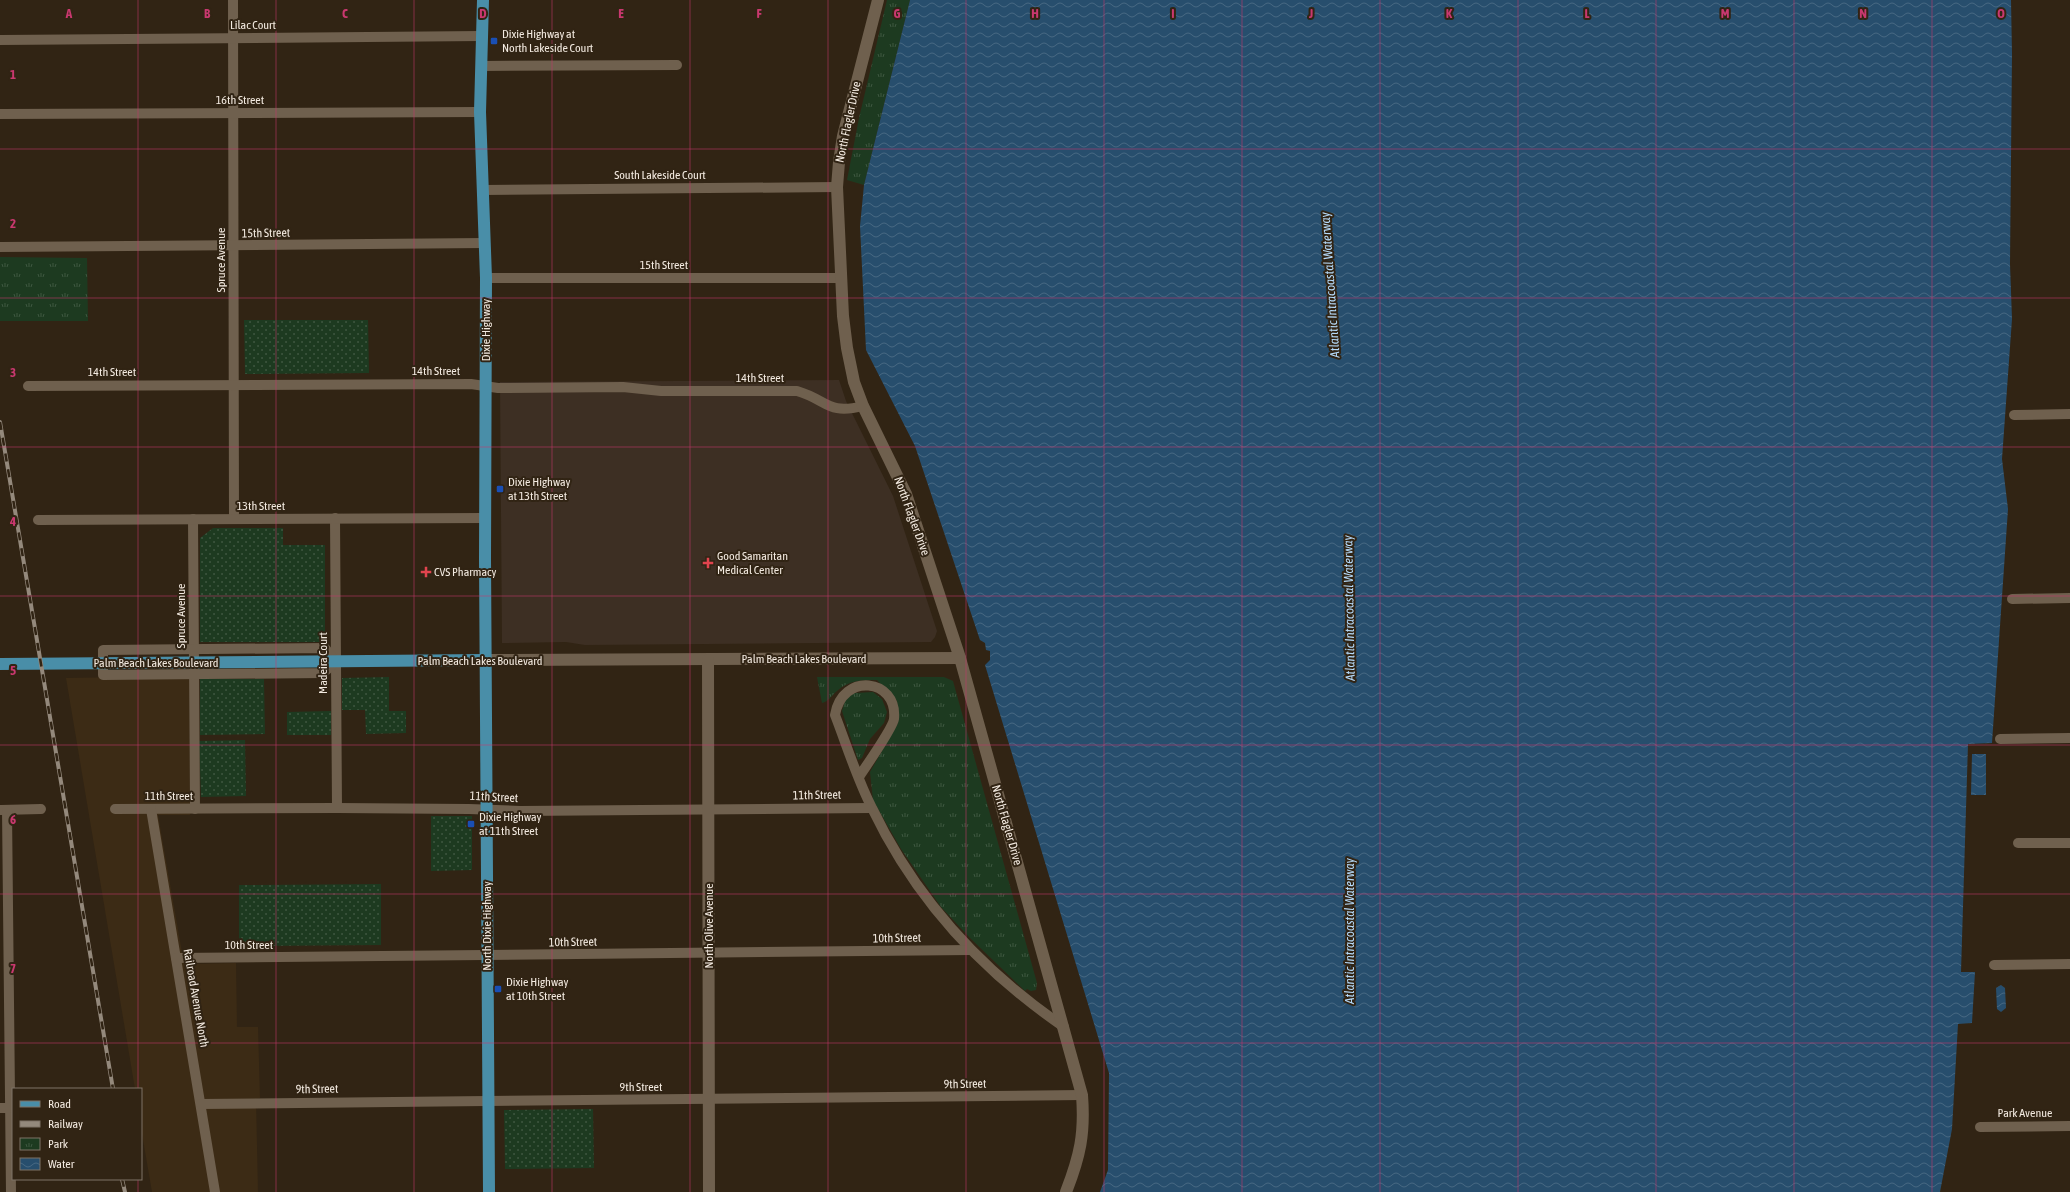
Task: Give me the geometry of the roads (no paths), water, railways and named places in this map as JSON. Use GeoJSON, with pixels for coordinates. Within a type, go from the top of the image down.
{"type":"FeatureCollection","features":[{"type":"Feature","properties":{"kind":"main road","name":"Dixie Highway"},"geometry":{"type":"LineString","coordinates":[[483,0],[480,112],[486,278],[486,660]]}},
{"type":"Feature","properties":{"kind":"main road","name":"Palm Beach Lakes Boulevard"},"geometry":{"type":"LineString","coordinates":[[0,664],[486,660]]}},
{"type":"Feature","properties":{"kind":"main road","name":"North Dixie Highway"},"geometry":{"type":"LineString","coordinates":[[486,660],[489,1192]]}},
{"type":"Feature","properties":{"kind":"street","name":"Spruce Avenue"},"geometry":{"type":"LineString","coordinates":[[232,0],[234,519]]}},
{"type":"Feature","properties":{"kind":"street","name":"North Flagler Drive"},"geometry":{"type":"LineString","coordinates":[[878,0],[843,136],[837,187],[841,278],[847,348],[854,382],[863,406],[906,494],[960,658],[1082,1095],[1083,1138],[1077,1164],[1066,1192]]}},
{"type":"Feature","properties":{"kind":"street","name":"Lilac Court"},"geometry":{"type":"LineString","coordinates":[[0,40],[482,36]]}},
{"type":"Feature","properties":{"kind":"street"},"geometry":{"type":"LineString","coordinates":[[482,66],[677,65]]}},
{"type":"Feature","properties":{"kind":"street","name":"16th Street"},"geometry":{"type":"LineString","coordinates":[[0,114],[480,112]]}},
{"type":"Feature","properties":{"kind":"street","name":"South Lakeside Court"},"geometry":{"type":"LineString","coordinates":[[483,190],[837,187]]}},
{"type":"Feature","properties":{"kind":"street","name":"15th Street"},"geometry":{"type":"LineString","coordinates":[[0,248],[485,243]]}},
{"type":"Feature","properties":{"kind":"street","name":"15th Street"},"geometry":{"type":"LineString","coordinates":[[486,278],[841,278]]}},
{"type":"Feature","properties":{"kind":"street","name":"14th Street"},"geometry":{"type":"LineString","coordinates":[[28,386],[471,384],[486,387],[623,387],[661,391],[797,391],[840,410],[863,406]]}},
{"type":"Feature","properties":{"kind":"street"},"geometry":{"type":"LineString","coordinates":[[2014,415],[2070,414]]}},
{"type":"Feature","properties":{"kind":"street","name":"Madeira Court"},"geometry":{"type":"LineString","coordinates":[[335,518],[337,808]]}},
{"type":"Feature","properties":{"kind":"street","name":"13th Street"},"geometry":{"type":"LineString","coordinates":[[38,520],[485,518]]}},
{"type":"Feature","properties":{"kind":"street","name":"Spruce Avenue"},"geometry":{"type":"LineString","coordinates":[[193,519],[195,809]]}},
{"type":"Feature","properties":{"kind":"street"},"geometry":{"type":"LineString","coordinates":[[2012,599],[2070,598]]}},
{"type":"Feature","properties":{"kind":"street"},"geometry":{"type":"LineString","coordinates":[[325,648],[336,662],[323,672],[103,675],[102,650],[325,648]]}},
{"type":"Feature","properties":{"kind":"street","name":"Palm Beach Lakes Boulevard"},"geometry":{"type":"LineString","coordinates":[[486,660],[960,658]]}},
{"type":"Feature","properties":{"kind":"street","name":"North Olive Avenue"},"geometry":{"type":"LineString","coordinates":[[708,660],[709,1192]]}},
{"type":"Feature","properties":{"kind":"street"},"geometry":{"type":"LineString","coordinates":[[859,777],[894,721],[894,708],[887,696],[882,691],[869,685],[856,686],[845,693],[838,703],[835,715],[859,777],[871,808],[907,870],[926,898],[970,950],[1014,991],[1064,1027]]}},
{"type":"Feature","properties":{"kind":"street"},"geometry":{"type":"LineString","coordinates":[[2000,739],[2070,738]]}},
{"type":"Feature","properties":{"kind":"street","name":"11th Street"},"geometry":{"type":"LineString","coordinates":[[115,809],[337,808],[709,810],[871,808]]}},
{"type":"Feature","properties":{"kind":"street"},"geometry":{"type":"LineString","coordinates":[[11,1192],[5,1108],[3,810],[41,809]]}},
{"type":"Feature","properties":{"kind":"street","name":"Railroad Avenue North"},"geometry":{"type":"LineString","coordinates":[[151,809],[215,1192]]}},
{"type":"Feature","properties":{"kind":"street"},"geometry":{"type":"LineString","coordinates":[[2018,843],[2070,843]]}},
{"type":"Feature","properties":{"kind":"street","name":"10th Street"},"geometry":{"type":"LineString","coordinates":[[176,958],[970,950]]}},
{"type":"Feature","properties":{"kind":"street"},"geometry":{"type":"LineString","coordinates":[[1994,965],[2070,964]]}},
{"type":"Feature","properties":{"kind":"street","name":"9th Street"},"geometry":{"type":"LineString","coordinates":[[201,1104],[1082,1095]]}},
{"type":"Feature","properties":{"kind":"street","name":"Park Avenue"},"geometry":{"type":"LineString","coordinates":[[1980,1127],[2070,1126]]}},
{"type":"Feature","properties":{"kind":"water","name":"Atlantic Intracoastal Waterway"},"geometry":{"type":"Polygon","coordinates":[[[910,0],[2011,0],[2012,54],[2010,264],[2012,319],[2002,459],[2008,509],[1992,743],[1968,744],[1961,972],[1975,972],[1972,1023],[1958,1024],[1952,1129],[1940,1192],[1100,1192],[1108,1170],[1109,1073],[985,665],[990,660],[990,651],[986,650],[985,643],[980,640],[915,446],[866,350],[860,226],[864,185],[910,0]]]}},
{"type":"Feature","properties":{"kind":"water"},"geometry":{"type":"Polygon","coordinates":[[[1972,754],[1986,754],[1986,795],[1971,795],[1972,754]]]}},
{"type":"Feature","properties":{"kind":"water"},"geometry":{"type":"Polygon","coordinates":[[[2001,985],[2005,988],[2006,1008],[2001,1012],[1997,1009],[1996,988],[2001,985]]]}},
{"type":"Feature","properties":{"kind":"railway"},"geometry":{"type":"LineString","coordinates":[[0,422],[113,1088]]}},
{"type":"Feature","properties":{"kind":"railway"},"geometry":{"type":"LineString","coordinates":[[122,1180],[125,1192]]}},
{"type":"Feature","properties":{"kind":"place","name":"Dixie Highway at North Lakeside Court"},"geometry":{"type":"Point","coordinates":[494,41]}},
{"type":"Feature","properties":{"kind":"place","name":"Dixie Highway at 13th Street"},"geometry":{"type":"Point","coordinates":[500,489]}},
{"type":"Feature","properties":{"kind":"place","name":"Good Samaritan Medical Center"},"geometry":{"type":"Point","coordinates":[708,563]}},
{"type":"Feature","properties":{"kind":"place","name":"CVS Pharmacy"},"geometry":{"type":"Point","coordinates":[426,572]}},
{"type":"Feature","properties":{"kind":"place","name":"Dixie Highway at 11th Street"},"geometry":{"type":"Point","coordinates":[471,824]}},
{"type":"Feature","properties":{"kind":"place","name":"Dixie Highway at 10th Street"},"geometry":{"type":"Point","coordinates":[498,989]}}]}
